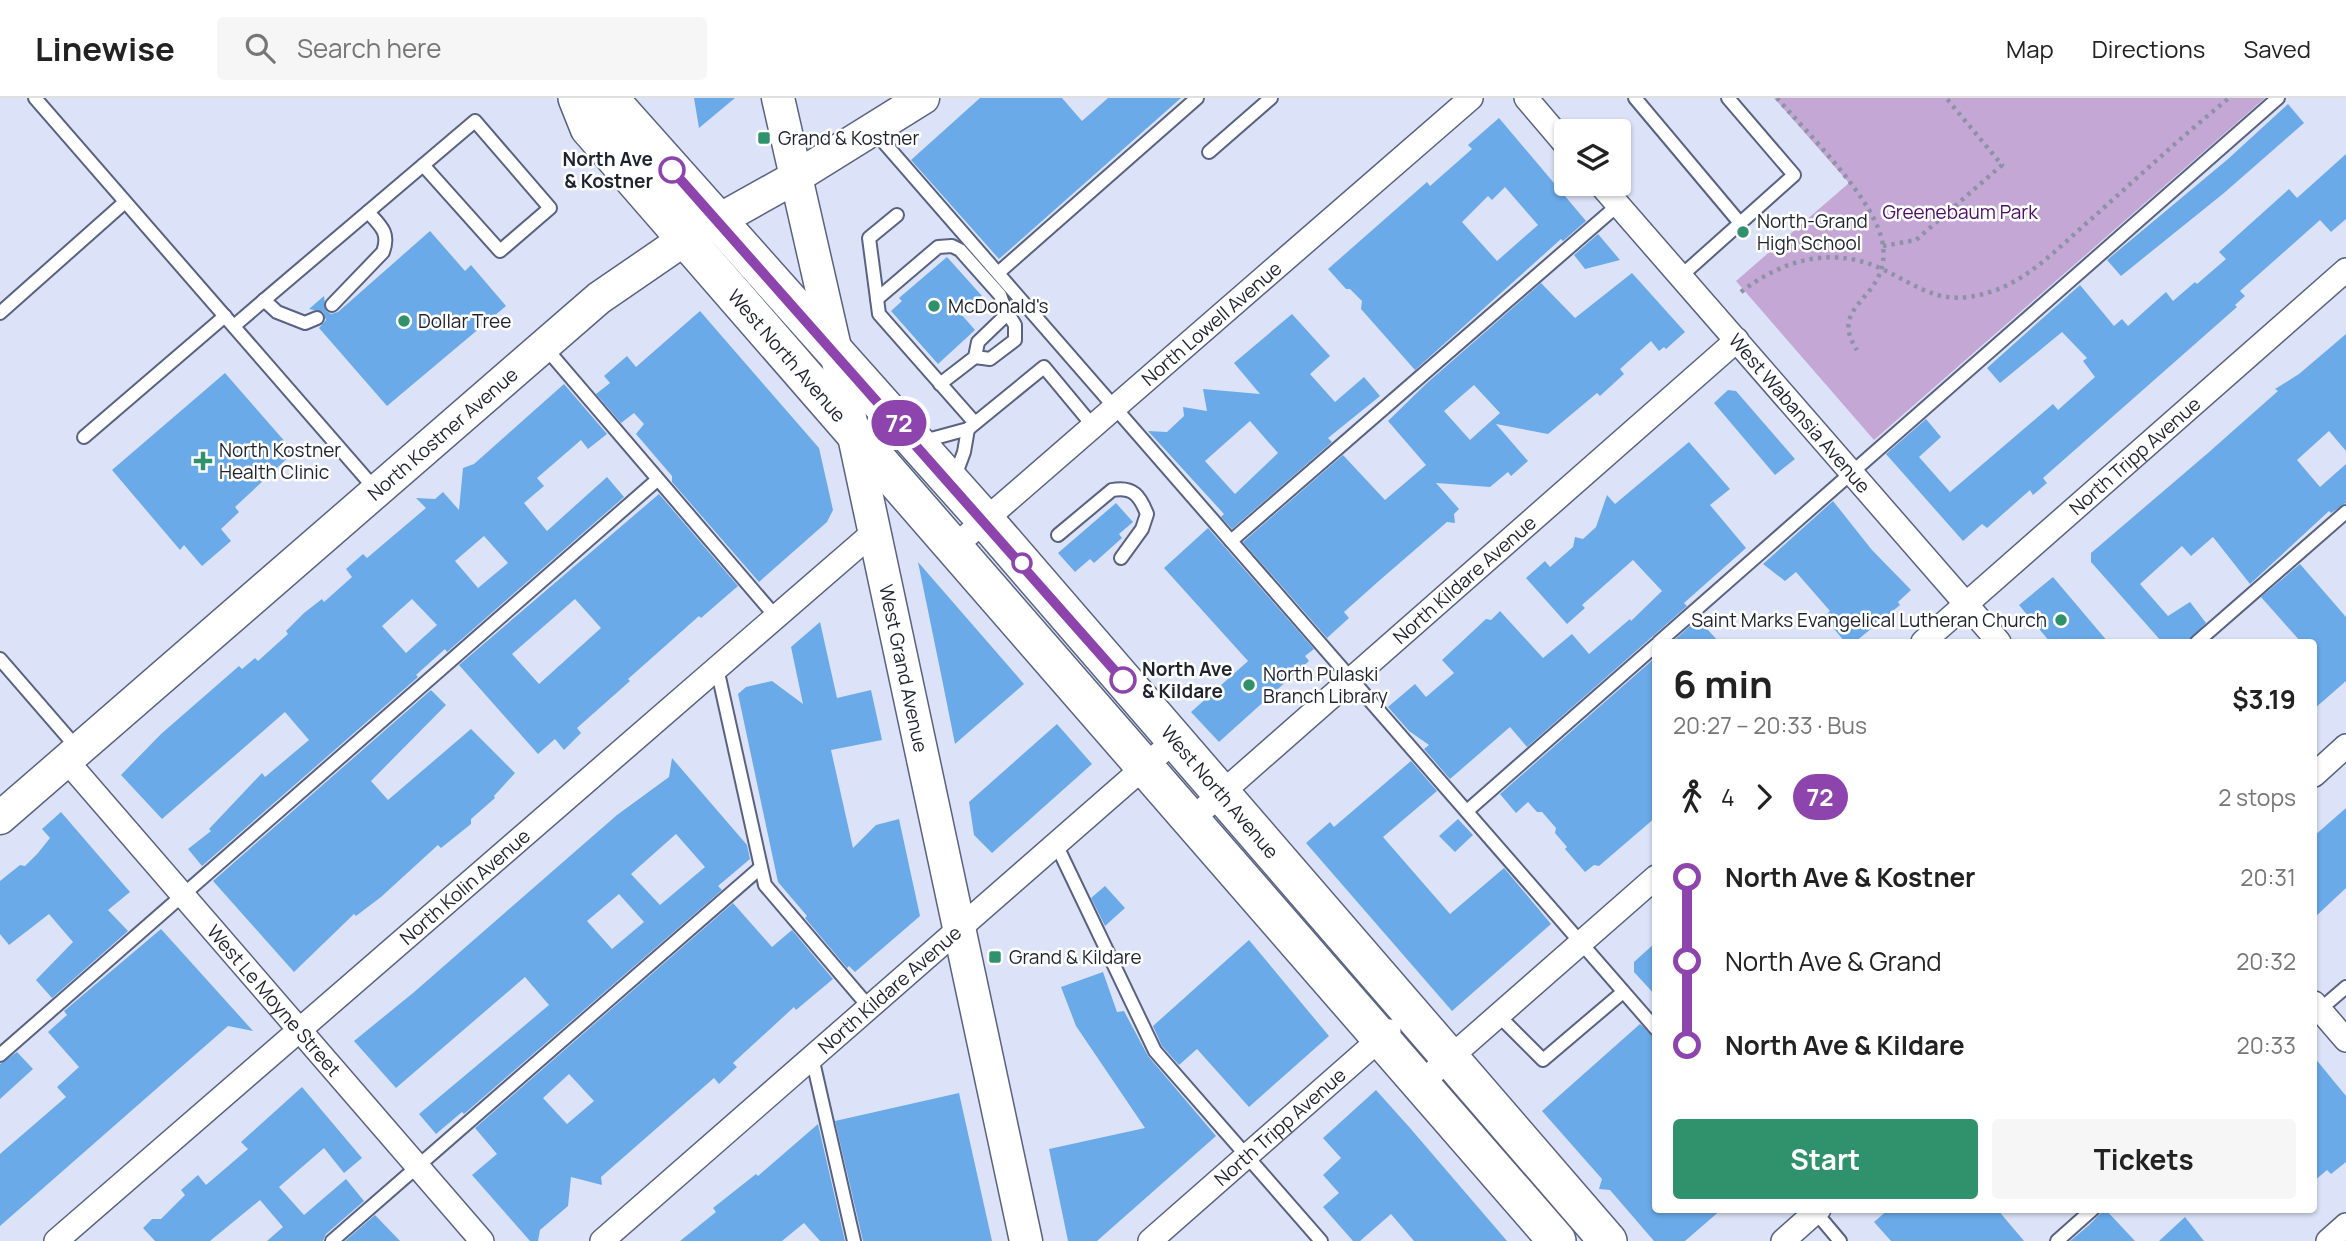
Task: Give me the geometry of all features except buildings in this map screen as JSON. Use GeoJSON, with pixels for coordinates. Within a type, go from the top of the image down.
{"type":"FeatureCollection","features":[{"type":"Feature","properties":{"kind":"main road","name":"West North Avenue"},"geometry":{"type":"LineString","coordinates":[[577,98],[589,128],[1557,1241]]}},
{"type":"Feature","properties":{"kind":"main road","name":"West North Avenue"},"geometry":{"type":"LineString","coordinates":[[601,98],[615,105],[985,520],[1608,1241]]}},
{"type":"Feature","properties":{"kind":"main road","name":"West Grand Avenue"},"geometry":{"type":"LineString","coordinates":[[778,98],[836,352],[1026,1241]]}},
{"type":"Feature","properties":{"kind":"main road","name":"North Kostner Avenue"},"geometry":{"type":"LineString","coordinates":[[0,818],[599,298],[685,239],[874,131],[923,98]]}},
{"type":"Feature","properties":{"kind":"street","name":"North Lowell Avenue"},"geometry":{"type":"LineString","coordinates":[[954,547],[1471,98]]}},
{"type":"Feature","properties":{"kind":"street"},"geometry":{"type":"LineString","coordinates":[[1526,98],[1554,131]]}},
{"type":"Feature","properties":{"kind":"street","name":"West Wabansia Avenue"},"geometry":{"type":"LineString","coordinates":[[1610,196],[1996,639]]}},
{"type":"Feature","properties":{"kind":"street","name":"North Tripp Avenue"},"geometry":{"type":"LineString","coordinates":[[1926,639],[2346,270]]}},
{"type":"Feature","properties":{"kind":"street","name":"North Kildare Avenue"},"geometry":{"type":"LineString","coordinates":[[1191,820],[1737,340]]}},
{"type":"Feature","properties":{"kind":"street","name":"North Kolin Avenue"},"geometry":{"type":"LineString","coordinates":[[56,1241],[874,532]]}},
{"type":"Feature","properties":{"kind":"street","name":"North Kildare Avenue"},"geometry":{"type":"LineString","coordinates":[[602,1241],[1175,740]]}},
{"type":"Feature","properties":{"kind":"street"},"geometry":{"type":"LineString","coordinates":[[2317,772],[2346,746]]}},
{"type":"Feature","properties":{"kind":"street","name":"West Le Moyne Street"},"geometry":{"type":"LineString","coordinates":[[72,755],[184,896],[482,1241]]}},
{"type":"Feature","properties":{"kind":"street"},"geometry":{"type":"LineString","coordinates":[[1420,1084],[1652,880]]}},
{"type":"Feature","properties":{"kind":"street"},"geometry":{"type":"LineString","coordinates":[[2317,1011],[2346,1040]]}},
{"type":"Feature","properties":{"kind":"street","name":"North Tripp Avenue"},"geometry":{"type":"LineString","coordinates":[[1150,1241],[1410,1013]]}},
{"type":"Feature","properties":{"kind":"street"},"geometry":{"type":"LineString","coordinates":[[1783,1241],[1813,1213]]}},
{"type":"Feature","properties":{"kind":"street"},"geometry":{"type":"LineString","coordinates":[[2328,1241],[2346,1226]]}},
{"type":"Feature","properties":{"kind":"lane"},"geometry":{"type":"LineString","coordinates":[[35,98],[377,490]]}},
{"type":"Feature","properties":{"kind":"lane"},"geometry":{"type":"LineString","coordinates":[[998,273],[1197,98]]}},
{"type":"Feature","properties":{"kind":"lane"},"geometry":{"type":"LineString","coordinates":[[1209,152],[1271,98]]}},
{"type":"Feature","properties":{"kind":"lane"},"geometry":{"type":"LineString","coordinates":[[1635,98],[1740,223]]}},
{"type":"Feature","properties":{"kind":"lane"},"geometry":{"type":"LineString","coordinates":[[1681,276],[1794,175],[1728,98]]}},
{"type":"Feature","properties":{"kind":"lane"},"geometry":{"type":"LineString","coordinates":[[1663,639],[2278,98]]}},
{"type":"Feature","properties":{"kind":"lane"},"geometry":{"type":"LineString","coordinates":[[84,437],[229,321],[264,300],[368,212],[423,165],[475,121],[550,208],[500,251],[423,165]]}},
{"type":"Feature","properties":{"kind":"lane"},"geometry":{"type":"LineString","coordinates":[[874,131],[1652,1025]]}},
{"type":"Feature","properties":{"kind":"lane"},"geometry":{"type":"LineString","coordinates":[[0,313],[125,202]]}},
{"type":"Feature","properties":{"kind":"lane"},"geometry":{"type":"LineString","coordinates":[[1231,541],[1618,205]]}},
{"type":"Feature","properties":{"kind":"lane"},"geometry":{"type":"LineString","coordinates":[[332,305],[383,252],[387,241],[385,230],[368,212]]}},
{"type":"Feature","properties":{"kind":"lane"},"geometry":{"type":"LineString","coordinates":[[897,215],[869,238],[878,314],[940,384],[971,426]]}},
{"type":"Feature","properties":{"kind":"lane"},"geometry":{"type":"LineString","coordinates":[[877,299],[938,247],[946,245],[960,250],[1000,295],[1015,325],[1015,340],[990,359],[975,357]]}},
{"type":"Feature","properties":{"kind":"lane"},"geometry":{"type":"LineString","coordinates":[[264,300],[291,319],[305,323],[317,318]]}},
{"type":"Feature","properties":{"kind":"lane"},"geometry":{"type":"LineString","coordinates":[[940,384],[975,357],[978,342],[1003,318],[1005,309]]}},
{"type":"Feature","properties":{"kind":"lane"},"geometry":{"type":"LineString","coordinates":[[543,345],[776,617]]}},
{"type":"Feature","properties":{"kind":"lane"},"geometry":{"type":"LineString","coordinates":[[917,443],[971,426],[1044,366],[1093,426]]}},
{"type":"Feature","properties":{"kind":"lane"},"geometry":{"type":"LineString","coordinates":[[952,483],[971,426]]}},
{"type":"Feature","properties":{"kind":"lane"},"geometry":{"type":"LineString","coordinates":[[0,1055],[657,480]]}},
{"type":"Feature","properties":{"kind":"lane"},"geometry":{"type":"LineString","coordinates":[[1058,535],[1112,490],[1122,488],[1135,492],[1147,514],[1142,528],[1121,558]]}},
{"type":"Feature","properties":{"kind":"lane"},"geometry":{"type":"LineString","coordinates":[[2200,639],[2346,512]]}},
{"type":"Feature","properties":{"kind":"lane"},"geometry":{"type":"LineString","coordinates":[[1467,811],[1652,648]]}},
{"type":"Feature","properties":{"kind":"lane"},"geometry":{"type":"LineString","coordinates":[[0,659],[72,755]]}},
{"type":"Feature","properties":{"kind":"lane"},"geometry":{"type":"LineString","coordinates":[[717,668],[765,885],[869,1007]]}},
{"type":"Feature","properties":{"kind":"lane"},"geometry":{"type":"LineString","coordinates":[[1056,844],[1155,1051],[1321,1241]]}},
{"type":"Feature","properties":{"kind":"lane"},"geometry":{"type":"LineString","coordinates":[[332,1241],[760,868]]}},
{"type":"Feature","properties":{"kind":"lane"},"geometry":{"type":"LineString","coordinates":[[2317,1009],[2346,987]]}},
{"type":"Feature","properties":{"kind":"lane"},"geometry":{"type":"LineString","coordinates":[[1498,1015],[1543,1060],[1623,992]]}},
{"type":"Feature","properties":{"kind":"lane"},"geometry":{"type":"LineString","coordinates":[[812,1057],[853,1241]]}},
{"type":"Feature","properties":{"kind":"lane"},"geometry":{"type":"LineString","coordinates":[[1818,1213],[1840,1241]]}},
{"type":"Feature","properties":{"kind":"lane"},"geometry":{"type":"LineString","coordinates":[[2057,1241],[2088,1213]]}},
{"type":"Feature","properties":{"kind":"path"},"geometry":{"type":"LineString","coordinates":[[1777,98],[1874,215],[1883,246],[1881,268],[1874,287],[1850,313],[1847,323],[1847,336],[1857,350]]}},
{"type":"Feature","properties":{"kind":"path"},"geometry":{"type":"LineString","coordinates":[[1741,292],[1776,270],[1817,257],[1845,257],[1881,268],[1905,284],[1950,298],[1978,296],[2017,281],[2229,98]]}},
{"type":"Feature","properties":{"kind":"path"},"geometry":{"type":"LineString","coordinates":[[1883,246],[1916,240],[2002,165],[1947,99]]}},
{"type":"Feature","properties":{"kind":"green space","name":"Greenebaum Park"},"geometry":{"type":"Polygon","coordinates":[[[1774,98],[2265,98],[1874,440],[1736,281],[1849,183],[1774,98]]]}},
{"type":"Feature","properties":{"kind":"bus line","name":"72"},"geometry":{"type":"LineString","coordinates":[[672,170],[969,502],[1123,680]]}},
{"type":"Feature","properties":{"kind":"place","name":"Grand & Kostner"},"geometry":{"type":"Point","coordinates":[764,138]}},
{"type":"Feature","properties":{"kind":"place","name":"North Ave & Kostner"},"geometry":{"type":"Point","coordinates":[672,170]}},
{"type":"Feature","properties":{"kind":"place","name":"North-Grand High School"},"geometry":{"type":"Point","coordinates":[1743,232]}},
{"type":"Feature","properties":{"kind":"place","name":"McDonald's"},"geometry":{"type":"Point","coordinates":[934,306]}},
{"type":"Feature","properties":{"kind":"place","name":"Dollar Tree"},"geometry":{"type":"Point","coordinates":[404,321]}},
{"type":"Feature","properties":{"kind":"place","name":"North Kostner Health Clinic"},"geometry":{"type":"Point","coordinates":[203,461]}},
{"type":"Feature","properties":{"kind":"place","name":"Saint Marks Evangelical Lutheran Church"},"geometry":{"type":"Point","coordinates":[2061,620]}},
{"type":"Feature","properties":{"kind":"place","name":"North Ave & Kildare"},"geometry":{"type":"Point","coordinates":[1123,680]}},
{"type":"Feature","properties":{"kind":"place","name":"North Pulaski Branch Library"},"geometry":{"type":"Point","coordinates":[1249,685]}},
{"type":"Feature","properties":{"kind":"place","name":"Grand & Kildare"},"geometry":{"type":"Point","coordinates":[995,957]}}]}
